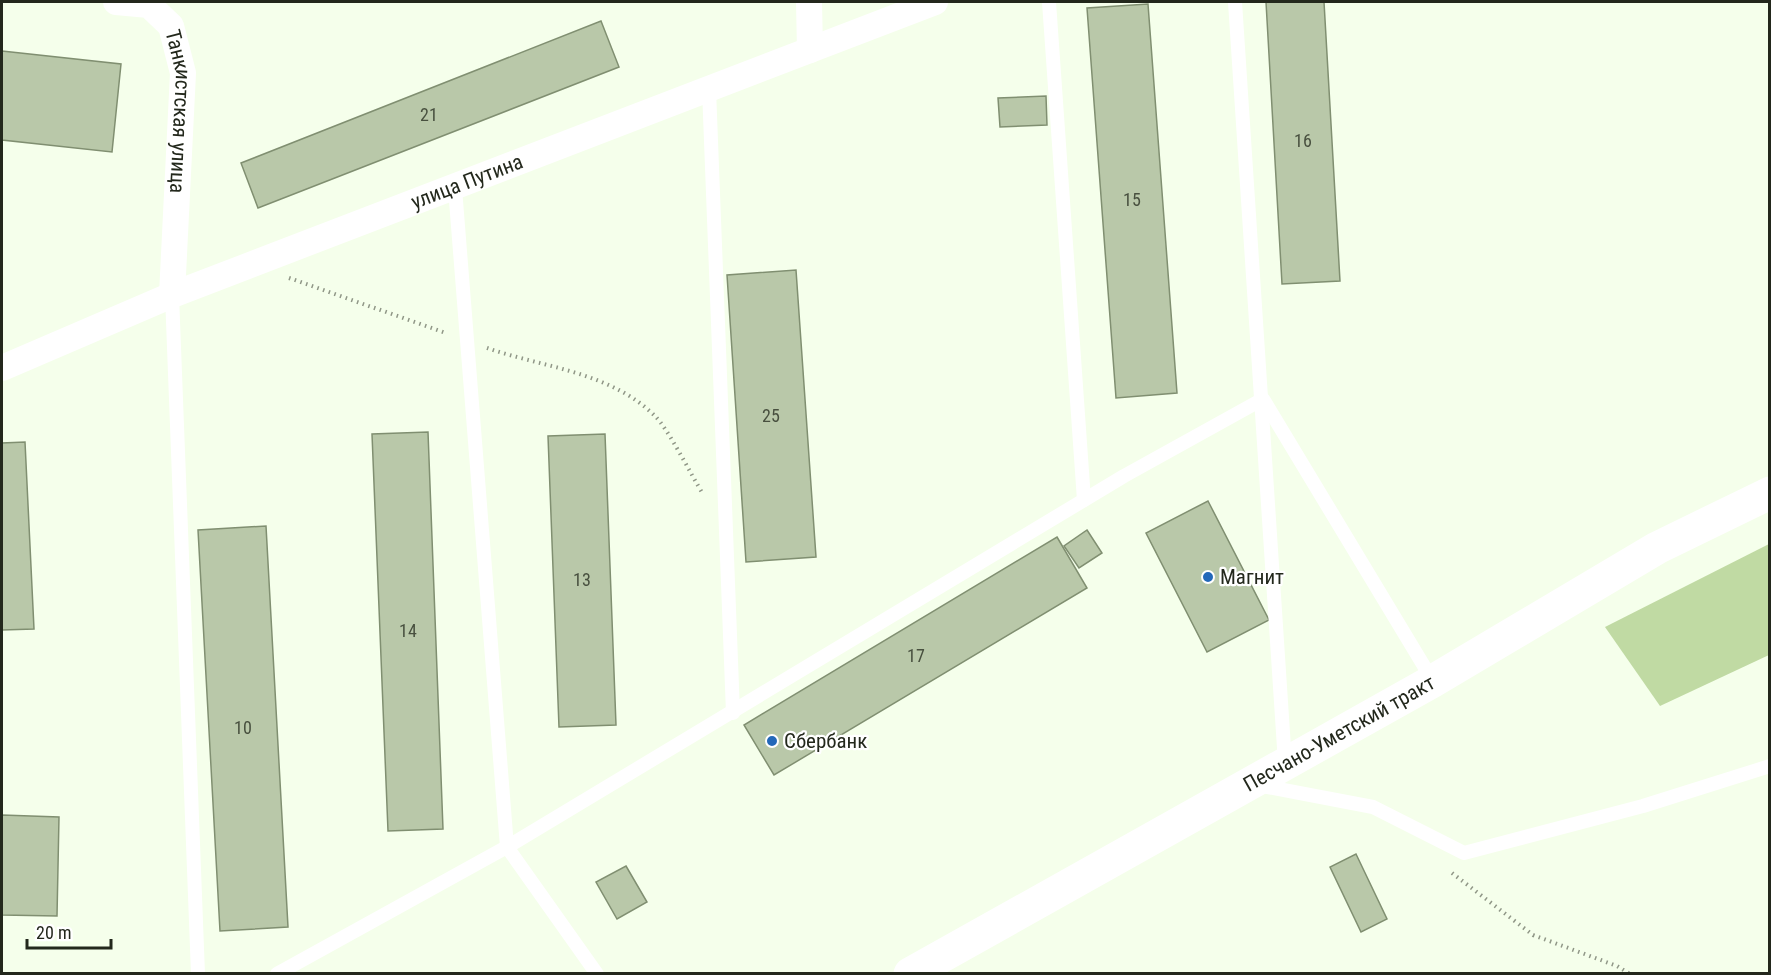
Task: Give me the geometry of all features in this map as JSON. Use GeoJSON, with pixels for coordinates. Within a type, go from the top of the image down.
{"type":"FeatureCollection","features":[{"type":"Feature","properties":{"kind":"main road","name":"Песчано-Уметский тракт"},"geometry":{"type":"LineString","coordinates":[[910,974],[1433,681],[1657,548],[1770,493]]}},
{"type":"Feature","properties":{"kind":"street","name":"Танкистская улица"},"geometry":{"type":"LineString","coordinates":[[116,2],[149,5],[171,26],[183,73],[172,295]]}},
{"type":"Feature","properties":{"kind":"street"},"geometry":{"type":"LineString","coordinates":[[809,2],[810,50]]}},
{"type":"Feature","properties":{"kind":"street","name":"улица Путина"},"geometry":{"type":"LineString","coordinates":[[2,368],[172,295],[935,2]]}},
{"type":"Feature","properties":{"kind":"lane"},"geometry":{"type":"LineString","coordinates":[[1049,2],[1084,500]]}},
{"type":"Feature","properties":{"kind":"lane"},"geometry":{"type":"LineString","coordinates":[[1235,2],[1263,399],[1285,763]]}},
{"type":"Feature","properties":{"kind":"lane"},"geometry":{"type":"LineString","coordinates":[[709,89],[733,713]]}},
{"type":"Feature","properties":{"kind":"lane"},"geometry":{"type":"LineString","coordinates":[[455,188],[507,847],[597,974]]}},
{"type":"Feature","properties":{"kind":"lane"},"geometry":{"type":"LineString","coordinates":[[172,295],[198,974]]}},
{"type":"Feature","properties":{"kind":"lane"},"geometry":{"type":"LineString","coordinates":[[277,974],[507,847],[1084,500],[1263,399]]}},
{"type":"Feature","properties":{"kind":"lane"},"geometry":{"type":"LineString","coordinates":[[1263,399],[1433,681]]}},
{"type":"Feature","properties":{"kind":"lane"},"geometry":{"type":"LineString","coordinates":[[1248,784],[1373,807],[1464,853],[1643,806],[1770,766]]}},
{"type":"Feature","properties":{"kind":"path"},"geometry":{"type":"LineString","coordinates":[[252,265],[467,341],[583,375],[624,394],[655,415],[726,533]]}},
{"type":"Feature","properties":{"kind":"path"},"geometry":{"type":"LineString","coordinates":[[1444,866],[1533,935],[1617,966],[1630,974]]}},
{"type":"Feature","properties":{"kind":"green space"},"geometry":{"type":"Polygon","coordinates":[[[1769,544],[1769,655],[1660,706],[1605,627],[1769,544]]]}},
{"type":"Feature","properties":{"kind":"building"},"geometry":{"type":"Polygon","coordinates":[[[1266,2],[1324,2],[1340,281],[1282,284],[1266,2]]]}},
{"type":"Feature","properties":{"kind":"building"},"geometry":{"type":"Polygon","coordinates":[[[1148,4],[1177,393],[1116,398],[1087,8],[1148,4]]]}},
{"type":"Feature","properties":{"kind":"building"},"geometry":{"type":"Polygon","coordinates":[[[601,21],[619,67],[258,208],[241,163],[601,21]]]}},
{"type":"Feature","properties":{"kind":"building"},"geometry":{"type":"Polygon","coordinates":[[[2,51],[121,64],[112,152],[2,140],[2,51]]]}},
{"type":"Feature","properties":{"kind":"building"},"geometry":{"type":"Polygon","coordinates":[[[1046,96],[1047,125],[1000,127],[998,98],[1046,96]]]}},
{"type":"Feature","properties":{"kind":"building"},"geometry":{"type":"Polygon","coordinates":[[[796,270],[816,557],[746,562],[727,275],[796,270]]]}},
{"type":"Feature","properties":{"kind":"building"},"geometry":{"type":"Polygon","coordinates":[[[428,432],[443,829],[388,831],[372,434],[428,432]]]}},
{"type":"Feature","properties":{"kind":"building"},"geometry":{"type":"Polygon","coordinates":[[[605,434],[616,725],[559,727],[548,436],[605,434]]]}},
{"type":"Feature","properties":{"kind":"building"},"geometry":{"type":"Polygon","coordinates":[[[25,442],[34,629],[2,630],[2,443],[25,442]]]}},
{"type":"Feature","properties":{"kind":"building","name":"Магнит"},"geometry":{"type":"Polygon","coordinates":[[[1208,501],[1269,620],[1207,652],[1146,533],[1208,501]]]}},
{"type":"Feature","properties":{"kind":"building"},"geometry":{"type":"Polygon","coordinates":[[[266,526],[288,927],[220,931],[198,530],[266,526]]]}},
{"type":"Feature","properties":{"kind":"building"},"geometry":{"type":"Polygon","coordinates":[[[1087,530],[1102,553],[1079,568],[1064,546],[1087,530]]]}},
{"type":"Feature","properties":{"kind":"building"},"geometry":{"type":"Polygon","coordinates":[[[1057,537],[1087,588],[774,775],[744,725],[1057,537]]]}},
{"type":"Feature","properties":{"kind":"building"},"geometry":{"type":"Polygon","coordinates":[[[2,815],[59,817],[57,916],[2,915],[2,815]]]}},
{"type":"Feature","properties":{"kind":"building"},"geometry":{"type":"Polygon","coordinates":[[[1356,854],[1387,919],[1361,932],[1330,867],[1356,854]]]}},
{"type":"Feature","properties":{"kind":"building"},"geometry":{"type":"Polygon","coordinates":[[[626,866],[647,902],[617,919],[596,882],[626,866]]]}},
{"type":"Feature","properties":{"kind":"place","name":"Магнит"},"geometry":{"type":"Point","coordinates":[1208,577]}},
{"type":"Feature","properties":{"kind":"place","name":"Сбербанк"},"geometry":{"type":"Point","coordinates":[772,741]}}]}
